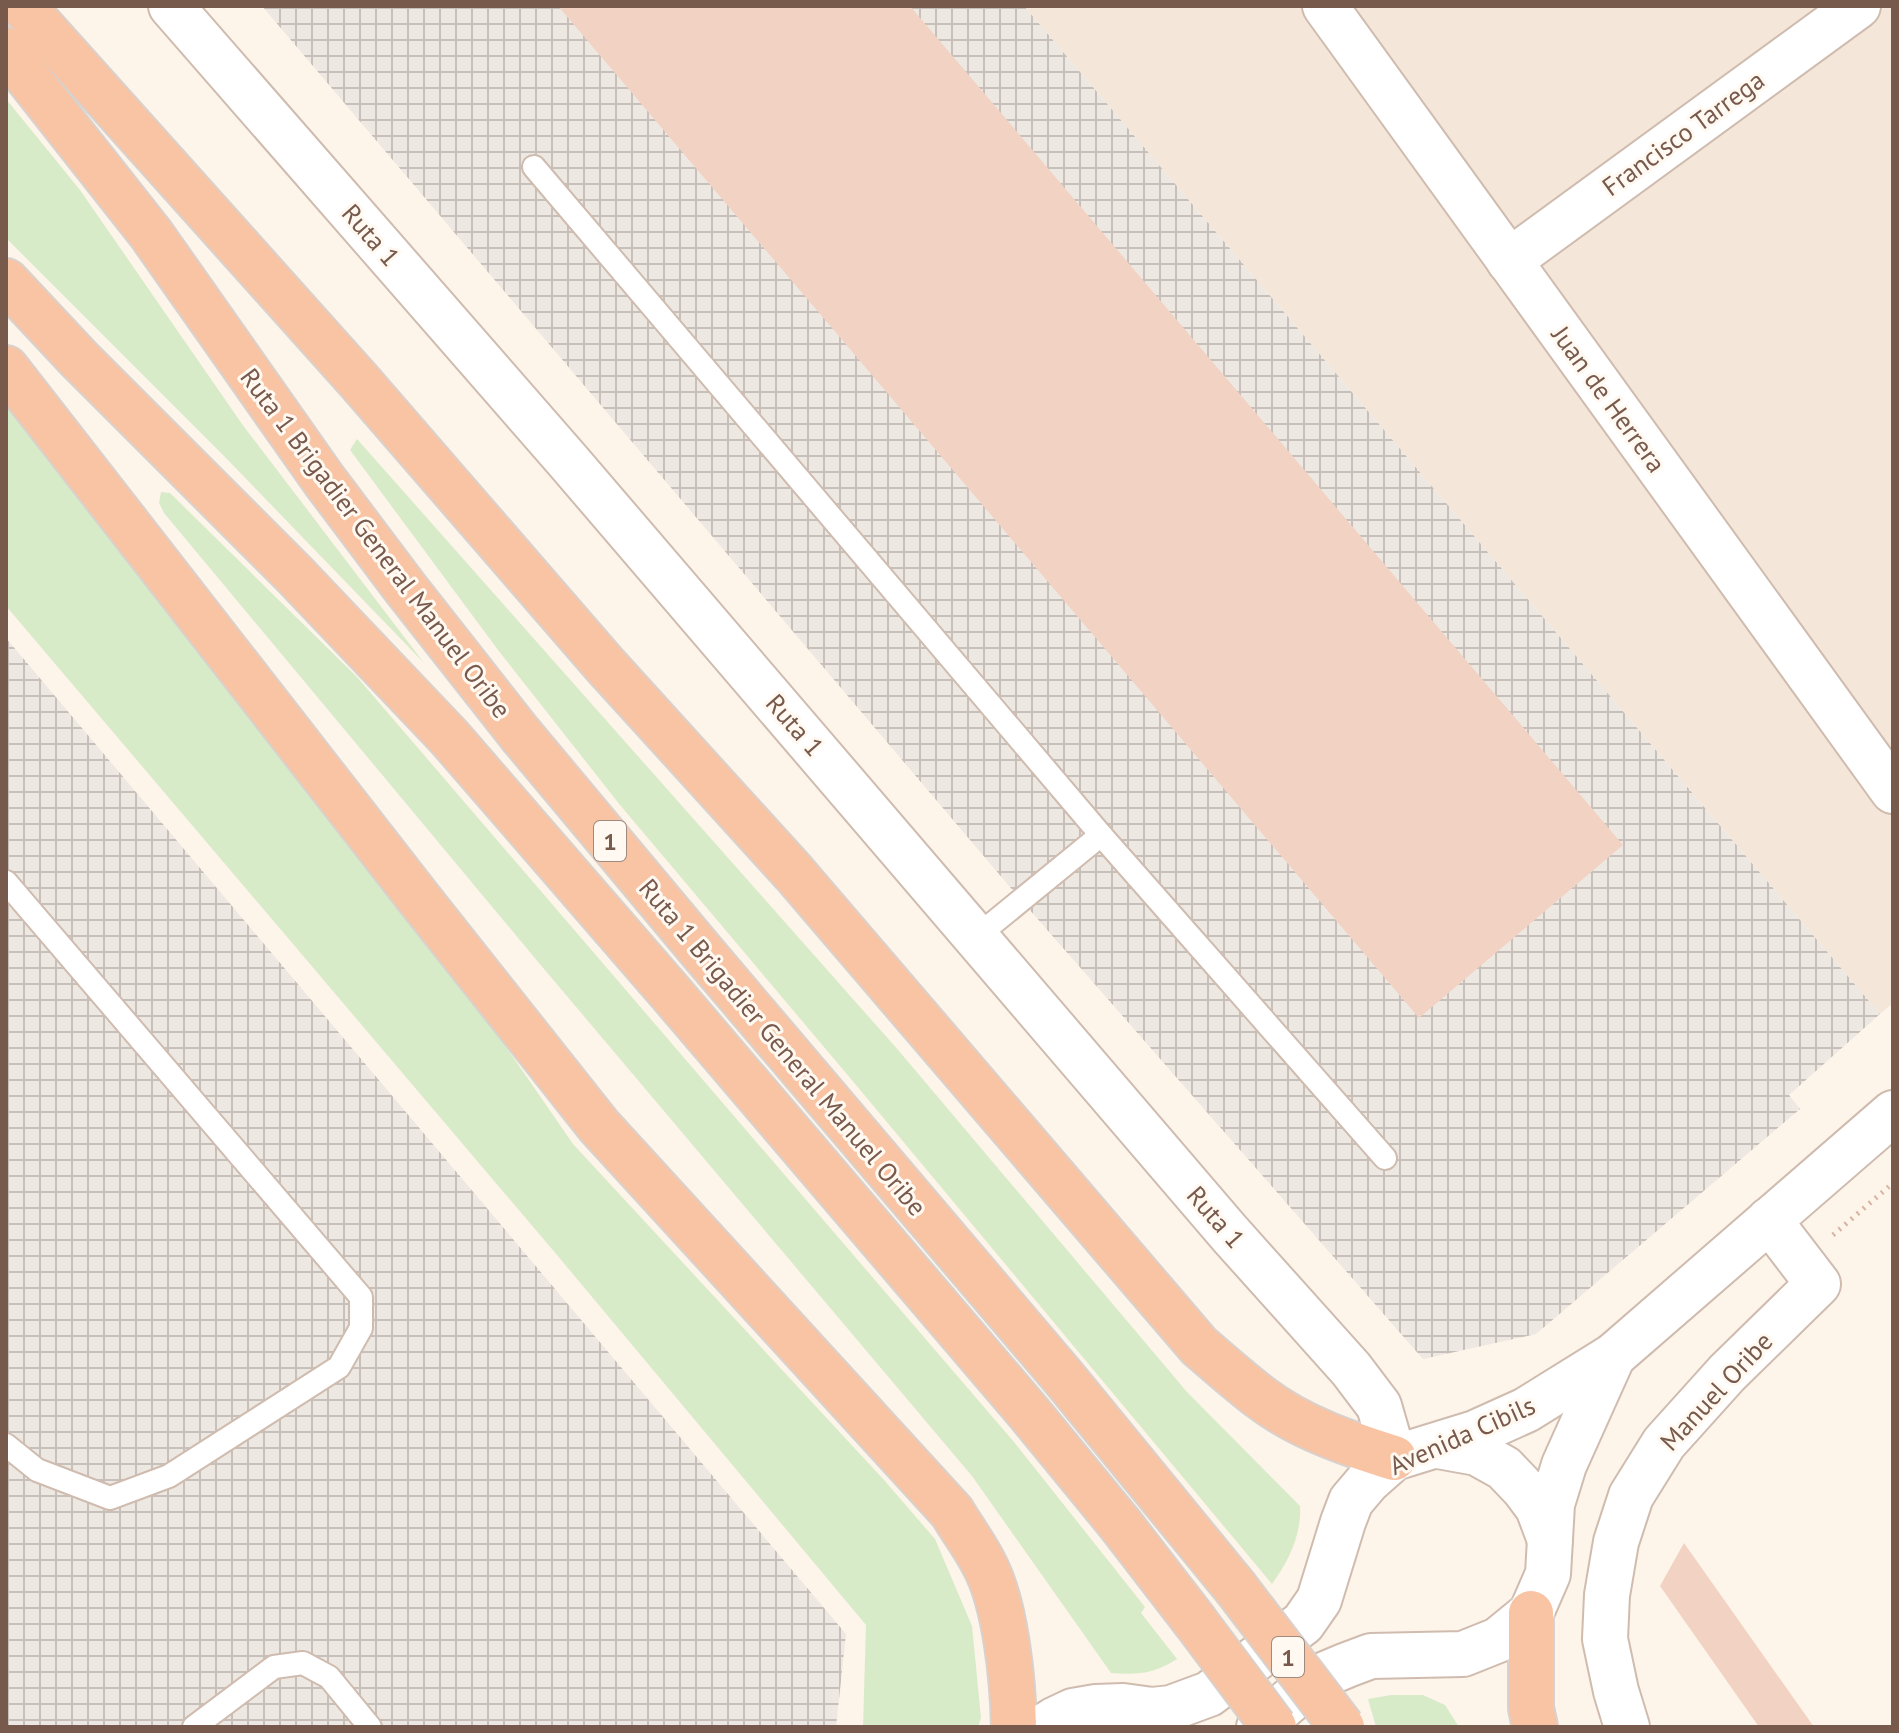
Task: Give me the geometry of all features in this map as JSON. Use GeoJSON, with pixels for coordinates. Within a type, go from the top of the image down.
{"type":"FeatureCollection","features":[{"type":"Feature","properties":{"kind":"highway"},"geometry":{"type":"LineString","coordinates":[[23,6],[359,381],[605,665],[794,873],[1199,1346],[1262,1399],[1339,1441],[1394,1458]]}},
{"type":"Feature","properties":{"kind":"highway","name":"Ruta 1 Brigadier General Manuel Oribe"},"geometry":{"type":"LineString","coordinates":[[6,50],[151,234],[324,480],[520,734],[1064,1378],[1235,1587],[1342,1727]]}},
{"type":"Feature","properties":{"kind":"highway","name":"Ruta 1 Brigadier General Manuel Oribe"},"geometry":{"type":"LineString","coordinates":[[6,281],[79,359],[295,575],[449,737],[1029,1413],[1120,1524],[1274,1727]]}},
{"type":"Feature","properties":{"kind":"highway"},"geometry":{"type":"LineString","coordinates":[[6,368],[599,1126],[952,1512],[986,1566],[1001,1612],[1013,1693],[1014,1727]]}},
{"type":"Feature","properties":{"kind":"highway"},"geometry":{"type":"LineString","coordinates":[[1531,1613],[1531,1708],[1535,1727]]}},
{"type":"Feature","properties":{"kind":"street","name":"Ruta 1"},"geometry":{"type":"LineString","coordinates":[[171,6],[568,461],[1230,1234],[1351,1369],[1379,1406],[1394,1458]]}},
{"type":"Feature","properties":{"kind":"street","name":"Juan de Herrera"},"geometry":{"type":"LineString","coordinates":[[1325,6],[1893,791]]}},
{"type":"Feature","properties":{"kind":"street","name":"Francisco Tarrega"},"geometry":{"type":"LineString","coordinates":[[1509,261],[1858,6]]}},
{"type":"Feature","properties":{"kind":"street","name":"Avenida Cibils"},"geometry":{"type":"LineString","coordinates":[[1043,1727],[1073,1711],[1123,1706],[1152,1710],[1171,1708],[1209,1694],[1303,1623],[1319,1600],[1351,1501],[1394,1458],[1475,1433],[1526,1410],[1613,1356],[1893,1113]]}},
{"type":"Feature","properties":{"kind":"street","name":"Manuel Oribe"},"geometry":{"type":"LineString","coordinates":[[1627,1727],[1605,1639],[1607,1595],[1616,1542],[1631,1496],[1664,1443],[1727,1373],[1818,1284],[1769,1220]]}},
{"type":"Feature","properties":{"kind":"street","name":"Avenida Cibils"},"geometry":{"type":"LineString","coordinates":[[1259,1727],[1316,1678],[1347,1665],[1371,1656],[1463,1654],[1498,1640],[1531,1613],[1548,1574],[1552,1504],[1564,1465],[1613,1356]]}},
{"type":"Feature","properties":{"kind":"street"},"geometry":{"type":"LineString","coordinates":[[1438,1446],[1477,1453],[1504,1468],[1538,1508],[1550,1540]]}},
{"type":"Feature","properties":{"kind":"lane"},"geometry":{"type":"LineString","coordinates":[[534,167],[1101,835],[1385,1158]]}},
{"type":"Feature","properties":{"kind":"lane"},"geometry":{"type":"LineString","coordinates":[[976,937],[1101,835]]}},
{"type":"Feature","properties":{"kind":"lane"},"geometry":{"type":"LineString","coordinates":[[6,882],[361,1297],[361,1328],[339,1367],[169,1476],[110,1498],[37,1470],[6,1445]]}},
{"type":"Feature","properties":{"kind":"lane"},"geometry":{"type":"LineString","coordinates":[[194,1727],[274,1667],[303,1663],[329,1677],[370,1727]]}},
{"type":"Feature","properties":{"kind":"shaded area"},"geometry":{"type":"Polygon","coordinates":[[[262,6],[1024,6],[1880,1014],[1789,1095],[1800,1109],[1536,1334],[1423,1359],[1021,900],[262,6]]]}},
{"type":"Feature","properties":{"kind":"shaded area"},"geometry":{"type":"Polygon","coordinates":[[[1024,6],[1893,6],[1893,1003],[1880,1014],[1024,6]]]}},
{"type":"Feature","properties":{"kind":"shaded area"},"geometry":{"type":"Polygon","coordinates":[[[6,638],[846,1634],[836,1727],[6,1727],[6,638]]]}},
{"type":"Feature","properties":{"kind":"green space"},"geometry":{"type":"Polygon","coordinates":[[[6,99],[80,190],[242,424],[424,663],[224,456],[6,238],[6,99]]]}},
{"type":"Feature","properties":{"kind":"green space"},"geometry":{"type":"Polygon","coordinates":[[[6,403],[379,863],[573,1144],[935,1539],[972,1626],[981,1718],[978,1727],[863,1727],[866,1625],[557,1255],[6,606],[6,403]]]}},
{"type":"Feature","properties":{"kind":"green space"},"geometry":{"type":"Polygon","coordinates":[[[357,439],[899,1051],[1187,1392],[1300,1506],[1299,1527],[1293,1547],[1272,1584],[620,805],[498,650],[350,450],[357,439]]]}},
{"type":"Feature","properties":{"kind":"green space"},"geometry":{"type":"Polygon","coordinates":[[[161,492],[170,493],[357,677],[1014,1442],[1145,1607],[1141,1613],[1177,1659],[1145,1672],[1111,1673],[972,1476],[164,513],[159,503],[161,492]]]}},
{"type":"Feature","properties":{"kind":"green space"},"geometry":{"type":"Polygon","coordinates":[[[1423,1695],[1445,1705],[1459,1727],[1376,1727],[1368,1699],[1423,1695]]]}},
{"type":"Feature","properties":{"kind":"building"},"geometry":{"type":"Polygon","coordinates":[[[558,6],[910,6],[1623,845],[1419,1018],[558,6]]]}},
{"type":"Feature","properties":{"kind":"building"},"geometry":{"type":"Polygon","coordinates":[[[1684,1543],[1814,1727],[1759,1727],[1660,1586],[1684,1543]]]}}]}
